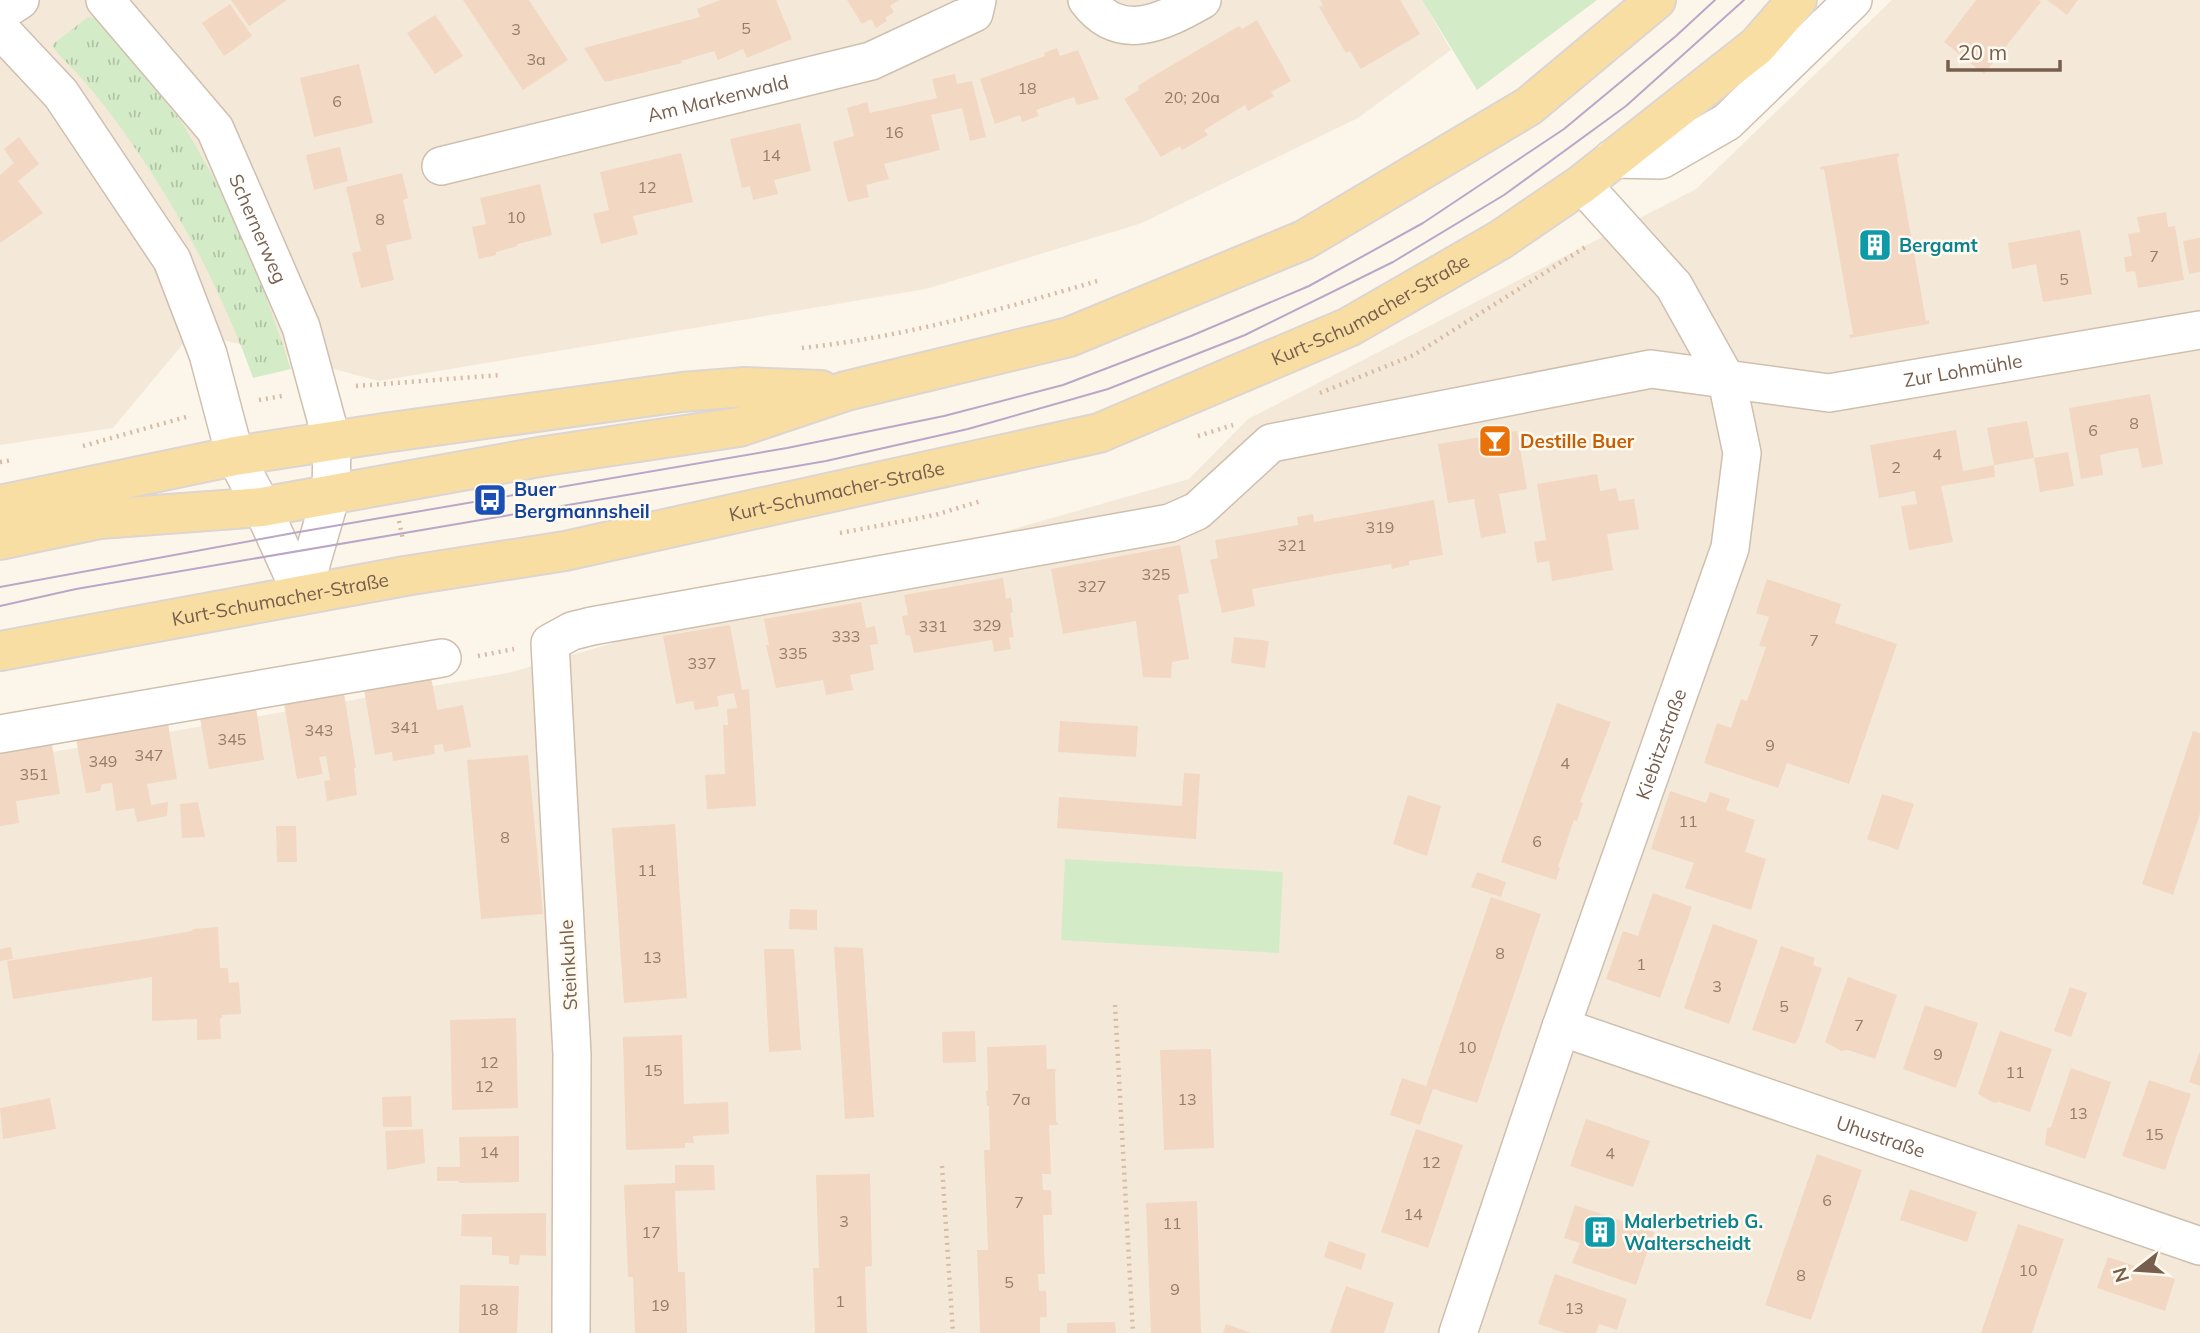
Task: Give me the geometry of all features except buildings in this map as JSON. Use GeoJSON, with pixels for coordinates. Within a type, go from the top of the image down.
{"type":"FeatureCollection","features":[{"type":"Feature","properties":{"kind":"main road"},"geometry":{"type":"LineString","coordinates":[[0,540],[100,519],[262,507],[545,456],[738,427],[846,391],[1069,337],[1304,240],[1529,106],[1656,0]]}},
{"type":"Feature","properties":{"kind":"main road","name":"Kurt-Schumacher-Straße"},"geometry":{"type":"LineString","coordinates":[[0,651],[405,576],[565,551],[1099,433],[1349,327],[1500,240],[1582,184],[1757,46],[1797,0]]}},
{"type":"Feature","properties":{"kind":"main road"},"geometry":{"type":"LineString","coordinates":[[0,505],[235,456],[682,392],[745,387],[846,391]]}},
{"type":"Feature","properties":{"kind":"street"},"geometry":{"type":"LineString","coordinates":[[0,13],[20,0]]}},
{"type":"Feature","properties":{"kind":"street","name":"Schernerweg"},"geometry":{"type":"LineString","coordinates":[[105,0],[215,129],[302,327],[332,441],[331,495],[302,595]]}},
{"type":"Feature","properties":{"kind":"street","name":"Am Markenwald"},"geometry":{"type":"LineString","coordinates":[[441,166],[871,61],[974,13],[977,0]]}},
{"type":"Feature","properties":{"kind":"street"},"geometry":{"type":"LineString","coordinates":[[1087,0],[1096,12],[1114,23],[1134,26],[1156,22],[1202,0]]}},
{"type":"Feature","properties":{"kind":"street"},"geometry":{"type":"LineString","coordinates":[[1612,159],[1661,160],[1727,122],[1853,0]]}},
{"type":"Feature","properties":{"kind":"street"},"geometry":{"type":"LineString","coordinates":[[0,29],[61,93],[172,260],[208,354],[235,456],[262,507],[302,595]]}},
{"type":"Feature","properties":{"kind":"street","name":"Kiebitzstraße"},"geometry":{"type":"LineString","coordinates":[[1458,1333],[1561,1027],[1730,548],[1742,453],[1727,381],[1674,286],[1582,184]]}},
{"type":"Feature","properties":{"kind":"street","name":"Zur Lohmühle"},"geometry":{"type":"LineString","coordinates":[[1727,381],[1829,393],[2200,330]]}},
{"type":"Feature","properties":{"kind":"street","name":"Steinkuhle"},"geometry":{"type":"LineString","coordinates":[[571,1333],[572,1054],[550,643],[572,631],[592,626],[1170,523],[1198,511],[1271,443],[1651,369],[1727,381]]}},
{"type":"Feature","properties":{"kind":"street"},"geometry":{"type":"LineString","coordinates":[[0,734],[458,658]]}},
{"type":"Feature","properties":{"kind":"street","name":"Uhustraße"},"geometry":{"type":"LineString","coordinates":[[1561,1027],[2200,1246]]}},
{"type":"Feature","properties":{"kind":"path"},"geometry":{"type":"LineString","coordinates":[[798,349],[852,343],[991,312],[1104,279]]}},
{"type":"Feature","properties":{"kind":"path"},"geometry":{"type":"LineString","coordinates":[[81,446],[222,407],[318,389],[504,375]]}},
{"type":"Feature","properties":{"kind":"path"},"geometry":{"type":"LineString","coordinates":[[0,463],[13,460]]}},
{"type":"Feature","properties":{"kind":"path"},"geometry":{"type":"LineString","coordinates":[[458,658],[516,649]]}},
{"type":"Feature","properties":{"kind":"path"},"geometry":{"type":"LineString","coordinates":[[1115,1005],[1133,1333]]}},
{"type":"Feature","properties":{"kind":"path"},"geometry":{"type":"LineString","coordinates":[[942,1166],[953,1333]]}},
{"type":"Feature","properties":{"kind":"shaded area"},"geometry":{"type":"Polygon","coordinates":[[[0,0],[1422,0],[1451,50],[1358,118],[1142,223],[926,289],[379,381],[193,332],[113,428],[0,445],[0,0]]]}},
{"type":"Feature","properties":{"kind":"shaded area"},"geometry":{"type":"Polygon","coordinates":[[[1892,0],[2200,0],[2200,1333],[0,1333],[0,761],[508,673],[1189,479],[1248,419],[1696,189],[1892,0]]]}},
{"type":"Feature","properties":{"kind":"green space"},"geometry":{"type":"Polygon","coordinates":[[[1422,0],[1597,0],[1477,90],[1422,0]]]}},
{"type":"Feature","properties":{"kind":"green space"},"geometry":{"type":"Polygon","coordinates":[[[88,17],[97,18],[182,122],[245,236],[291,369],[253,378],[214,285],[167,197],[124,132],[52,45],[88,17]]]}},
{"type":"Feature","properties":{"kind":"green space"},"geometry":{"type":"Polygon","coordinates":[[[1065,859],[1283,872],[1279,953],[1061,940],[1065,859]]]}},
{"type":"Feature","properties":{"kind":"tram line"},"geometry":{"type":"LineString","coordinates":[[0,587],[299,532],[787,448],[944,416],[1063,385],[1191,336],[1309,286],[1423,223],[1564,129],[1715,0]]}},
{"type":"Feature","properties":{"kind":"tram line"},"geometry":{"type":"LineString","coordinates":[[0,606],[76,589],[826,461],[968,429],[1108,389],[1245,335],[1393,262],[1504,195],[1626,106],[1744,0]]}},
{"type":"Feature","properties":{"kind":"place","name":"Bergamt"},"geometry":{"type":"Point","coordinates":[1875,245]}},
{"type":"Feature","properties":{"kind":"place","name":"Destille Buer"},"geometry":{"type":"Point","coordinates":[1495,441]}},
{"type":"Feature","properties":{"kind":"place","name":"Buer Bergmannsheil"},"geometry":{"type":"Point","coordinates":[490,500]}},
{"type":"Feature","properties":{"kind":"place","name":"Malerbetrieb G. Walterscheidt"},"geometry":{"type":"Point","coordinates":[1600,1232]}}]}
